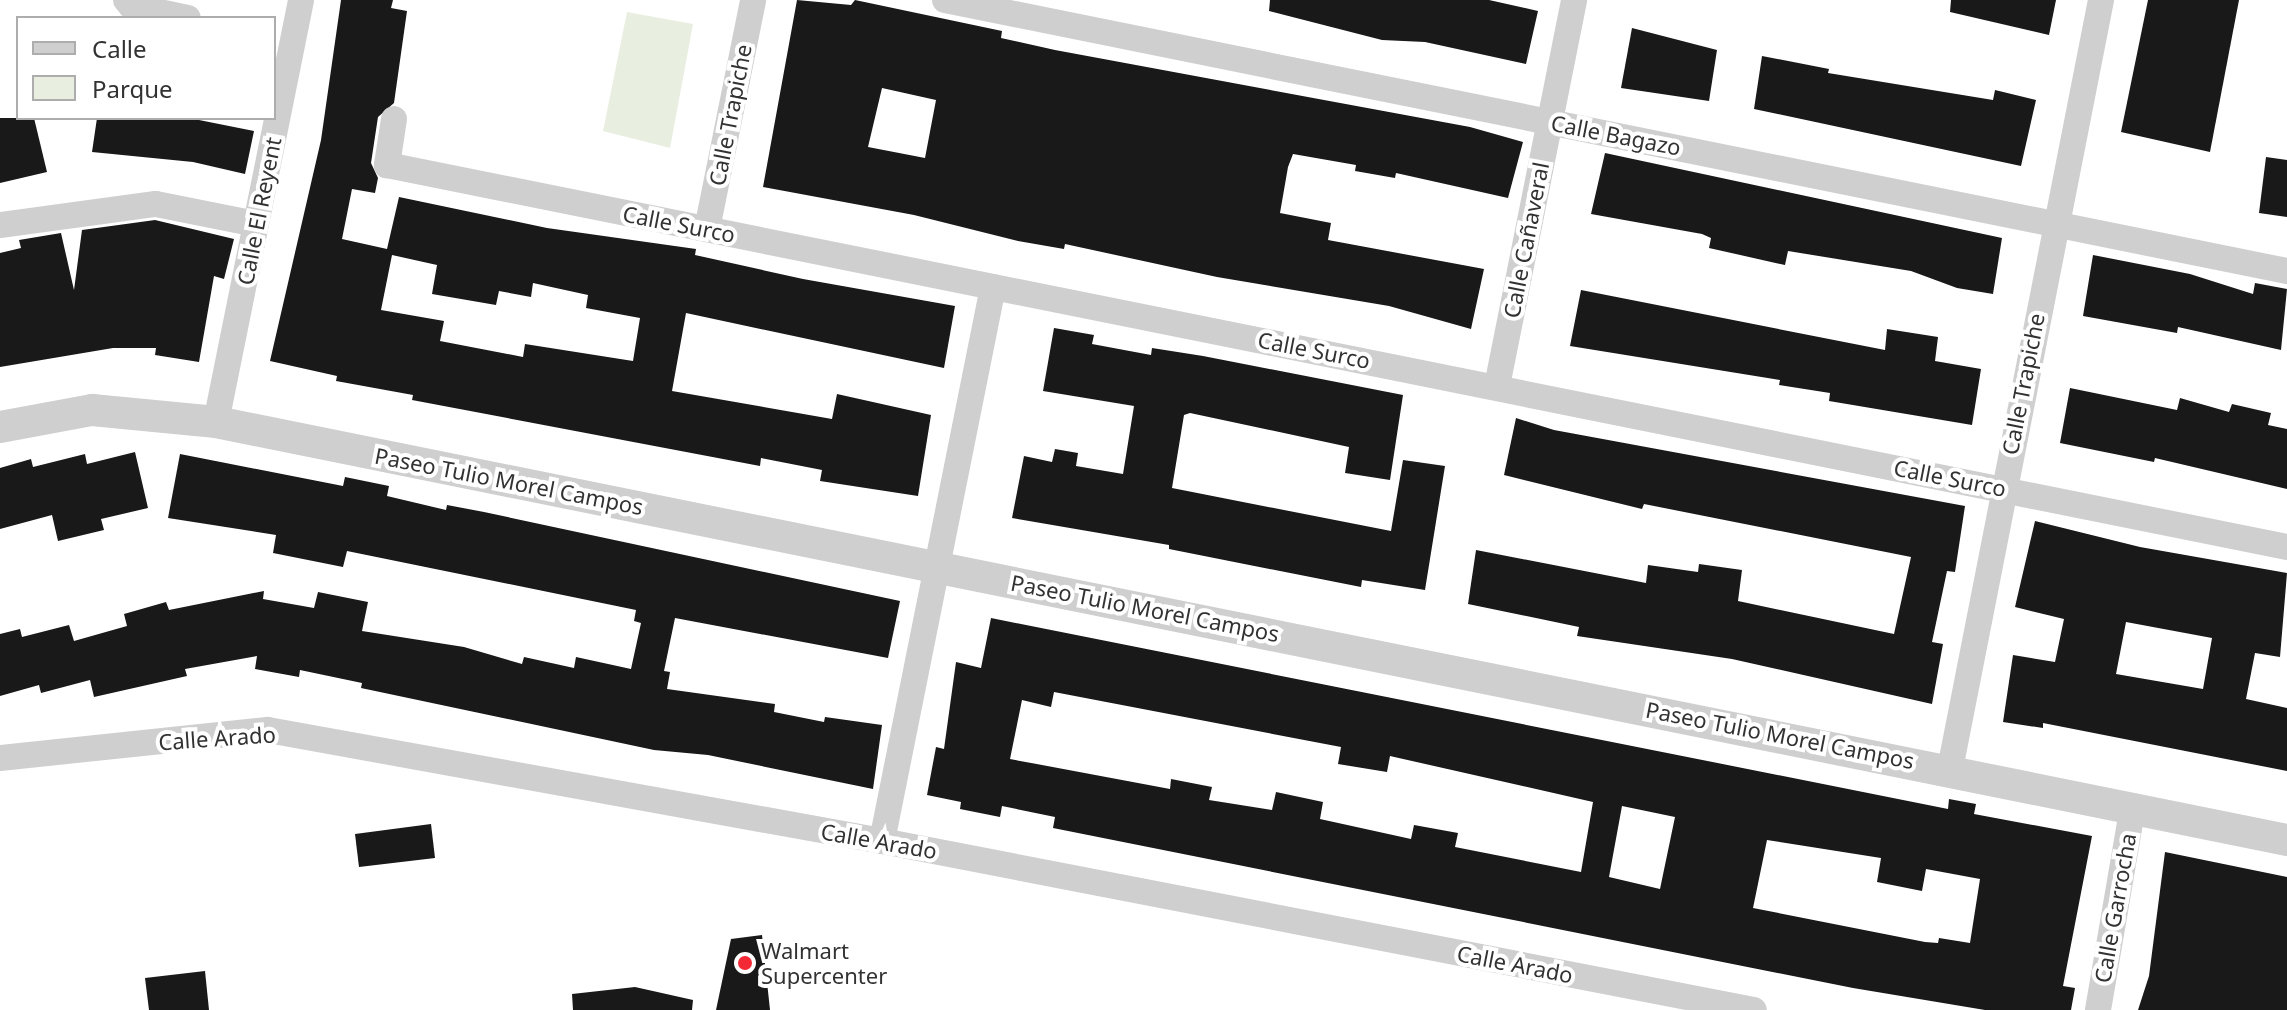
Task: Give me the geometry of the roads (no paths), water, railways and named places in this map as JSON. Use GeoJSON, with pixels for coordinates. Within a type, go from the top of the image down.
{"type":"FeatureCollection","features":[{"type":"Feature","properties":{"kind":"street"},"geometry":{"type":"LineString","coordinates":[[126,0],[131,6],[178,16]]}},
{"type":"Feature","properties":{"kind":"street","name":"Calle El Reyent"},"geometry":{"type":"LineString","coordinates":[[276,86],[283,38],[301,0]]}},
{"type":"Feature","properties":{"kind":"street","name":"Calle Trapiche"},"geometry":{"type":"LineString","coordinates":[[707,229],[753,0]]}},
{"type":"Feature","properties":{"kind":"street","name":"Calle Bagazo"},"geometry":{"type":"LineString","coordinates":[[945,0],[2287,271]]}},
{"type":"Feature","properties":{"kind":"street","name":"Calle Cañaveral"},"geometry":{"type":"LineString","coordinates":[[1497,386],[1574,0]]}},
{"type":"Feature","properties":{"kind":"street","name":"Calle Trapiche"},"geometry":{"type":"LineString","coordinates":[[1950,769],[2002,488],[2101,0]]}},
{"type":"Feature","properties":{"kind":"street","name":"Calle Surco"},"geometry":{"type":"LineString","coordinates":[[394,119],[387,165],[2287,547]]}},
{"type":"Feature","properties":{"kind":"street","name":"Calle El Reyent"},"geometry":{"type":"LineString","coordinates":[[216,422],[256,224],[271,120]]}},
{"type":"Feature","properties":{"kind":"street"},"geometry":{"type":"LineString","coordinates":[[0,225],[156,204],[256,224]]}},
{"type":"Feature","properties":{"kind":"street"},"geometry":{"type":"LineString","coordinates":[[882,841],[993,287]]}},
{"type":"Feature","properties":{"kind":"street","name":"Paseo Tulio Morel Campos"},"geometry":{"type":"LineString","coordinates":[[0,427],[92,410],[216,422],[1950,769],[2287,840]]}},
{"type":"Feature","properties":{"kind":"street","name":"Calle Arado"},"geometry":{"type":"LineString","coordinates":[[0,758],[268,730],[882,841],[1754,1010]]}},
{"type":"Feature","properties":{"kind":"street","name":"Calle Garrocha"},"geometry":{"type":"LineString","coordinates":[[2098,1010],[2133,806]]}},
{"type":"Feature","properties":{"kind":"place","name":"Walmart Supercenter"},"geometry":{"type":"Point","coordinates":[745,963]}}]}
